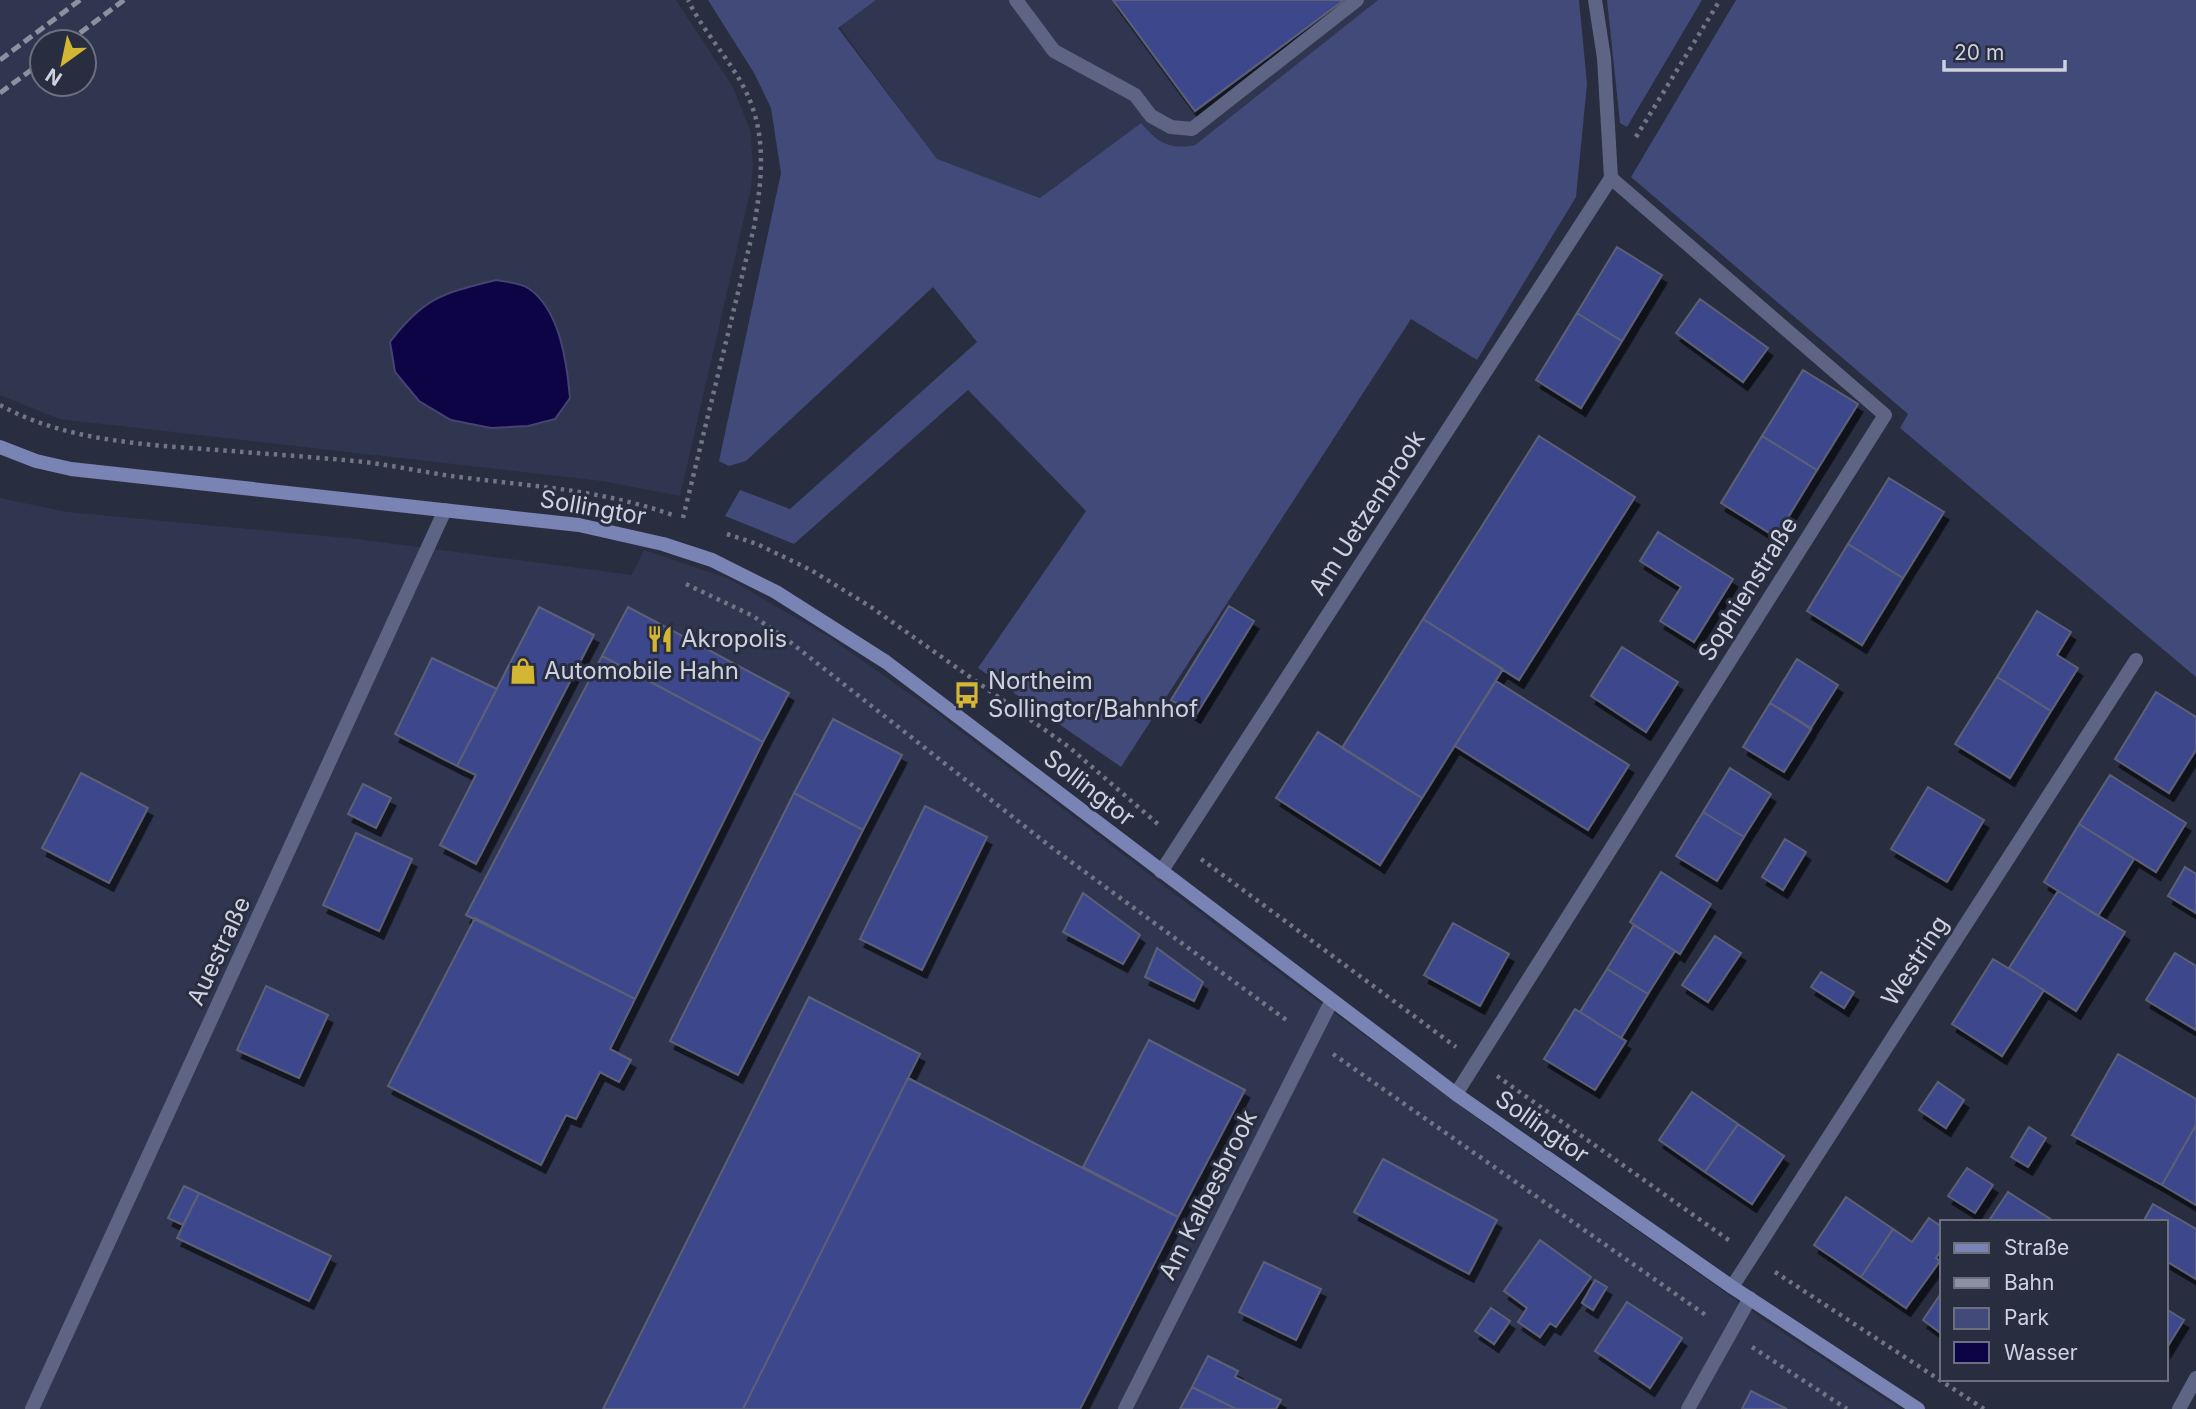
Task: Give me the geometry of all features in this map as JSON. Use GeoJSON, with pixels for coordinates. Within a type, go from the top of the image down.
{"type":"FeatureCollection","features":[{"type":"Feature","properties":{"kind":"main road","name":"Sollingtor"},"geometry":{"type":"LineString","coordinates":[[0,447],[36,461],[72,469],[579,525],[663,544],[712,560],[766,587],[886,662],[1331,1002],[1456,1094],[1732,1287],[1918,1409]]}},
{"type":"Feature","properties":{"kind":"street"},"geometry":{"type":"LineString","coordinates":[[1016,0],[1054,51],[1135,95],[1151,116],[1171,127],[1192,129],[1357,0]]}},
{"type":"Feature","properties":{"kind":"street"},"geometry":{"type":"LineString","coordinates":[[1595,0],[1604,58],[1611,178]]}},
{"type":"Feature","properties":{"kind":"street","name":"Am Uetzenbrook"},"geometry":{"type":"LineString","coordinates":[[1161,872],[1611,178]]}},
{"type":"Feature","properties":{"kind":"street","name":"Sophienstraße"},"geometry":{"type":"LineString","coordinates":[[1456,1094],[1885,415],[1611,178]]}},
{"type":"Feature","properties":{"kind":"street","name":"Auestraße"},"geometry":{"type":"LineString","coordinates":[[32,1409],[445,510]]}},
{"type":"Feature","properties":{"kind":"street","name":"Westring"},"geometry":{"type":"LineString","coordinates":[[1732,1287],[2136,660]]}},
{"type":"Feature","properties":{"kind":"street","name":"Am Kalbesbrook"},"geometry":{"type":"LineString","coordinates":[[1125,1409],[1331,1002]]}},
{"type":"Feature","properties":{"kind":"street"},"geometry":{"type":"LineString","coordinates":[[1688,1409],[1729,1331],[1750,1298]]}},
{"type":"Feature","properties":{"kind":"street"},"geometry":{"type":"LineString","coordinates":[[2179,1409],[2196,1378]]}},
{"type":"Feature","properties":{"kind":"path"},"geometry":{"type":"LineString","coordinates":[[682,518],[754,227],[762,178],[762,137],[744,87],[688,0]]}},
{"type":"Feature","properties":{"kind":"path"},"geometry":{"type":"LineString","coordinates":[[1611,178],[1720,0]]}},
{"type":"Feature","properties":{"kind":"path"},"geometry":{"type":"LineString","coordinates":[[0,405],[38,424],[76,433],[151,444],[366,462],[458,477]]}},
{"type":"Feature","properties":{"kind":"path"},"geometry":{"type":"LineString","coordinates":[[677,581],[753,616],[785,638],[1051,847],[1312,1039],[1729,1331],[1847,1409]]}},
{"type":"Feature","properties":{"kind":"path"},"geometry":{"type":"LineString","coordinates":[[1180,844],[1476,1062],[1751,1256],[1940,1380]]}},
{"type":"Feature","properties":{"kind":"path"},"geometry":{"type":"LineString","coordinates":[[1941,1381],[1984,1409]]}},
{"type":"Feature","properties":{"kind":"shaded area"},"geometry":{"type":"Polygon","coordinates":[[[0,0],[676,0],[733,87],[750,130],[753,164],[751,188],[680,496],[602,481],[59,419],[0,395],[0,0]]]}},
{"type":"Feature","properties":{"kind":"shaded area"},"geometry":{"type":"Polygon","coordinates":[[[820,0],[1378,0],[1195,145],[1175,148],[1157,142],[1141,123],[1040,198],[937,160],[820,0]]]}},
{"type":"Feature","properties":{"kind":"shaded area"},"geometry":{"type":"Polygon","coordinates":[[[0,498],[67,512],[356,539],[632,575],[644,550],[727,578],[826,635],[934,711],[1262,960],[1499,1134],[1767,1322],[1900,1409],[0,1409],[0,498]]]}},
{"type":"Feature","properties":{"kind":"green space"},"geometry":{"type":"Polygon","coordinates":[[[708,0],[876,0],[838,28],[937,159],[1040,198],[1141,123],[1153,136],[1171,146],[1195,145],[1378,0],[1579,0],[1587,84],[1576,197],[1477,360],[1411,319],[1121,767],[978,668],[1086,511],[968,390],[794,544],[725,516],[740,490],[790,509],[977,342],[933,287],[746,461],[729,466],[719,461],[781,173],[771,108],[754,73],[708,0]]]}},
{"type":"Feature","properties":{"kind":"green space"},"geometry":{"type":"Polygon","coordinates":[[[1607,0],[1702,0],[1627,127],[1620,123],[1607,0]]]}},
{"type":"Feature","properties":{"kind":"green space"},"geometry":{"type":"Polygon","coordinates":[[[1736,0],[2196,0],[2196,677],[1900,428],[1908,414],[1631,177],[1736,0]]]}},
{"type":"Feature","properties":{"kind":"water"},"geometry":{"type":"Polygon","coordinates":[[[496,280],[528,288],[539,297],[555,323],[564,353],[570,398],[555,419],[528,426],[491,428],[451,420],[419,401],[395,372],[390,342],[414,315],[449,293],[496,280]]]}},
{"type":"Feature","properties":{"kind":"building"},"geometry":{"type":"Polygon","coordinates":[[[1113,0],[1344,0],[1195,111],[1113,0]]]}},
{"type":"Feature","properties":{"kind":"building"},"geometry":{"type":"Polygon","coordinates":[[[1617,247],[1662,275],[1622,341],[1577,313],[1617,247]]]}},
{"type":"Feature","properties":{"kind":"building"},"geometry":{"type":"Polygon","coordinates":[[[1700,299],[1768,348],[1743,382],[1676,333],[1700,299]]]}},
{"type":"Feature","properties":{"kind":"building"},"geometry":{"type":"Polygon","coordinates":[[[1577,313],[1622,341],[1581,408],[1536,380],[1577,313]]]}},
{"type":"Feature","properties":{"kind":"building"},"geometry":{"type":"Polygon","coordinates":[[[1803,370],[1858,404],[1817,470],[1762,436],[1803,370]]]}},
{"type":"Feature","properties":{"kind":"building"},"geometry":{"type":"Polygon","coordinates":[[[1539,436],[1635,497],[1519,680],[1423,619],[1539,436]]]}},
{"type":"Feature","properties":{"kind":"building"},"geometry":{"type":"Polygon","coordinates":[[[1762,436],[1817,470],[1776,537],[1721,503],[1762,436]]]}},
{"type":"Feature","properties":{"kind":"building"},"geometry":{"type":"Polygon","coordinates":[[[1889,478],[1944,512],[1903,578],[1848,544],[1889,478]]]}},
{"type":"Feature","properties":{"kind":"building"},"geometry":{"type":"Polygon","coordinates":[[[1658,532],[1733,579],[1694,642],[1660,621],[1681,587],[1640,561],[1658,532]]]}},
{"type":"Feature","properties":{"kind":"building"},"geometry":{"type":"Polygon","coordinates":[[[1848,544],[1903,578],[1862,645],[1807,611],[1848,544]]]}},
{"type":"Feature","properties":{"kind":"building"},"geometry":{"type":"Polygon","coordinates":[[[1229,606],[1254,621],[1196,715],[1171,700],[1229,606]]]}},
{"type":"Feature","properties":{"kind":"building"},"geometry":{"type":"Polygon","coordinates":[[[539,607],[594,635],[476,864],[440,845],[476,775],[457,766],[539,607]]]}},
{"type":"Feature","properties":{"kind":"building"},"geometry":{"type":"Polygon","coordinates":[[[628,607],[789,693],[763,742],[602,656],[628,607]]]}},
{"type":"Feature","properties":{"kind":"building"},"geometry":{"type":"Polygon","coordinates":[[[2037,611],[2071,632],[2057,655],[2078,668],[2051,711],[1997,677],[2037,611]]]}},
{"type":"Feature","properties":{"kind":"building"},"geometry":{"type":"Polygon","coordinates":[[[1423,619],[1503,669],[1422,798],[1342,748],[1423,619]]]}},
{"type":"Feature","properties":{"kind":"building"},"geometry":{"type":"Polygon","coordinates":[[[1622,647],[1678,682],[1646,732],[1591,696],[1622,647]]]}},
{"type":"Feature","properties":{"kind":"building"},"geometry":{"type":"Polygon","coordinates":[[[602,656],[763,742],[635,999],[466,915],[602,656]]]}},
{"type":"Feature","properties":{"kind":"building"},"geometry":{"type":"Polygon","coordinates":[[[432,658],[497,689],[457,766],[395,734],[432,658]]]}},
{"type":"Feature","properties":{"kind":"building"},"geometry":{"type":"Polygon","coordinates":[[[1797,659],[1838,685],[1811,728],[1770,703],[1797,659]]]}},
{"type":"Feature","properties":{"kind":"building"},"geometry":{"type":"Polygon","coordinates":[[[1997,677],[2051,711],[2010,778],[1955,744],[1997,677]]]}},
{"type":"Feature","properties":{"kind":"building"},"geometry":{"type":"Polygon","coordinates":[[[1496,681],[1629,765],[1588,830],[1455,746],[1496,681]]]}},
{"type":"Feature","properties":{"kind":"building"},"geometry":{"type":"Polygon","coordinates":[[[2156,692],[2196,717],[2196,750],[2169,793],[2115,759],[2156,692]]]}},
{"type":"Feature","properties":{"kind":"building"},"geometry":{"type":"Polygon","coordinates":[[[1770,703],[1811,729],[1784,772],[1743,747],[1770,703]]]}},
{"type":"Feature","properties":{"kind":"building"},"geometry":{"type":"Polygon","coordinates":[[[833,719],[902,755],[863,830],[794,793],[833,719]]]}},
{"type":"Feature","properties":{"kind":"building"},"geometry":{"type":"Polygon","coordinates":[[[1318,732],[1422,798],[1380,865],[1276,798],[1318,732]]]}},
{"type":"Feature","properties":{"kind":"building"},"geometry":{"type":"Polygon","coordinates":[[[1730,768],[1771,794],[1744,837],[1703,812],[1730,768]]]}},
{"type":"Feature","properties":{"kind":"building"},"geometry":{"type":"Polygon","coordinates":[[[81,773],[148,808],[109,883],[42,848],[81,773]]]}},
{"type":"Feature","properties":{"kind":"building"},"geometry":{"type":"Polygon","coordinates":[[[2110,775],[2186,823],[2156,872],[2079,824],[2110,775]]]}},
{"type":"Feature","properties":{"kind":"building"},"geometry":{"type":"Polygon","coordinates":[[[363,784],[391,798],[376,828],[348,814],[363,784]]]}},
{"type":"Feature","properties":{"kind":"building"},"geometry":{"type":"Polygon","coordinates":[[[1928,787],[1984,820],[1947,882],[1891,849],[1928,787]]]}},
{"type":"Feature","properties":{"kind":"building"},"geometry":{"type":"Polygon","coordinates":[[[794,793],[863,830],[738,1075],[670,1041],[794,793]]]}},
{"type":"Feature","properties":{"kind":"building"},"geometry":{"type":"Polygon","coordinates":[[[925,806],[987,837],[922,970],[860,939],[925,806]]]}},
{"type":"Feature","properties":{"kind":"building"},"geometry":{"type":"Polygon","coordinates":[[[1703,812],[1744,837],[1717,881],[1676,856],[1703,812]]]}},
{"type":"Feature","properties":{"kind":"building"},"geometry":{"type":"Polygon","coordinates":[[[2079,824],[2134,859],[2098,916],[2044,882],[2079,824]]]}},
{"type":"Feature","properties":{"kind":"building"},"geometry":{"type":"Polygon","coordinates":[[[356,833],[412,859],[379,931],[323,905],[356,833]]]}},
{"type":"Feature","properties":{"kind":"building"},"geometry":{"type":"Polygon","coordinates":[[[1785,839],[1806,852],[1783,890],[1762,877],[1785,839]]]}},
{"type":"Feature","properties":{"kind":"building"},"geometry":{"type":"Polygon","coordinates":[[[2185,867],[2196,874],[2196,913],[2168,896],[2185,867]]]}},
{"type":"Feature","properties":{"kind":"building"},"geometry":{"type":"Polygon","coordinates":[[[1661,872],[1711,904],[1680,954],[1630,922],[1661,872]]]}},
{"type":"Feature","properties":{"kind":"building"},"geometry":{"type":"Polygon","coordinates":[[[2058,891],[2125,932],[2076,1011],[2009,968],[2058,891]]]}},
{"type":"Feature","properties":{"kind":"building"},"geometry":{"type":"Polygon","coordinates":[[[1083,893],[1140,935],[1123,964],[1063,932],[1083,893]]]}},
{"type":"Feature","properties":{"kind":"building"},"geometry":{"type":"Polygon","coordinates":[[[475,918],[635,999],[610,1049],[631,1060],[619,1082],[600,1072],[576,1119],[566,1115],[541,1165],[388,1086],[475,918]]]}},
{"type":"Feature","properties":{"kind":"building"},"geometry":{"type":"Polygon","coordinates":[[[1453,923],[1509,954],[1480,1006],[1424,975],[1453,923]]]}},
{"type":"Feature","properties":{"kind":"building"},"geometry":{"type":"Polygon","coordinates":[[[1634,925],[1675,951],[1648,994],[1607,969],[1634,925]]]}},
{"type":"Feature","properties":{"kind":"building"},"geometry":{"type":"Polygon","coordinates":[[[1715,936],[1741,953],[1708,1002],[1682,985],[1715,936]]]}},
{"type":"Feature","properties":{"kind":"building"},"geometry":{"type":"Polygon","coordinates":[[[1157,948],[1203,982],[1194,1001],[1145,977],[1157,948]]]}},
{"type":"Feature","properties":{"kind":"building"},"geometry":{"type":"Polygon","coordinates":[[[2175,953],[2196,966],[2196,1030],[2146,1000],[2175,953]]]}},
{"type":"Feature","properties":{"kind":"building"},"geometry":{"type":"Polygon","coordinates":[[[1993,959],[2044,990],[2002,1056],[1952,1024],[1993,959]]]}},
{"type":"Feature","properties":{"kind":"building"},"geometry":{"type":"Polygon","coordinates":[[[1607,969],[1648,994],[1621,1038],[1580,1012],[1607,969]]]}},
{"type":"Feature","properties":{"kind":"building"},"geometry":{"type":"Polygon","coordinates":[[[1821,972],[1854,992],[1844,1008],[1811,987],[1821,972]]]}},
{"type":"Feature","properties":{"kind":"building"},"geometry":{"type":"Polygon","coordinates":[[[266,986],[328,1015],[299,1078],[237,1050],[266,986]]]}},
{"type":"Feature","properties":{"kind":"building"},"geometry":{"type":"Polygon","coordinates":[[[809,997],[920,1054],[743,1409],[603,1409],[809,997]]]}},
{"type":"Feature","properties":{"kind":"building"},"geometry":{"type":"Polygon","coordinates":[[[1575,1009],[1626,1041],[1595,1090],[1544,1059],[1575,1009]]]}},
{"type":"Feature","properties":{"kind":"building"},"geometry":{"type":"Polygon","coordinates":[[[1149,1040],[1245,1090],[1178,1217],[1083,1167],[1149,1040]]]}},
{"type":"Feature","properties":{"kind":"building"},"geometry":{"type":"Polygon","coordinates":[[[2118,1054],[2196,1099],[2196,1125],[2162,1185],[2072,1135],[2118,1054]]]}},
{"type":"Feature","properties":{"kind":"building"},"geometry":{"type":"Polygon","coordinates":[[[908,1078],[1178,1217],[1080,1409],[743,1409],[908,1078]]]}},
{"type":"Feature","properties":{"kind":"building"},"geometry":{"type":"Polygon","coordinates":[[[1938,1082],[1964,1100],[1946,1128],[1919,1110],[1938,1082]]]}},
{"type":"Feature","properties":{"kind":"building"},"geometry":{"type":"Polygon","coordinates":[[[1692,1092],[1738,1124],[1705,1172],[1659,1140],[1692,1092]]]}},
{"type":"Feature","properties":{"kind":"building"},"geometry":{"type":"Polygon","coordinates":[[[1738,1124],[1784,1156],[1752,1204],[1705,1172],[1738,1124]]]}},
{"type":"Feature","properties":{"kind":"building"},"geometry":{"type":"Polygon","coordinates":[[[2196,1125],[2196,1205],[2162,1185],[2196,1125]]]}},
{"type":"Feature","properties":{"kind":"building"},"geometry":{"type":"Polygon","coordinates":[[[2029,1127],[2046,1138],[2028,1167],[2011,1157],[2029,1127]]]}},
{"type":"Feature","properties":{"kind":"building"},"geometry":{"type":"Polygon","coordinates":[[[1383,1159],[1497,1220],[1469,1274],[1354,1212],[1383,1159]]]}},
{"type":"Feature","properties":{"kind":"building"},"geometry":{"type":"Polygon","coordinates":[[[1967,1168],[1993,1185],[1975,1213],[1948,1196],[1967,1168]]]}},
{"type":"Feature","properties":{"kind":"building"},"geometry":{"type":"Polygon","coordinates":[[[184,1186],[199,1193],[183,1225],[168,1218],[184,1186]]]}},
{"type":"Feature","properties":{"kind":"building"},"geometry":{"type":"Polygon","coordinates":[[[2008,1192],[2052,1220],[1989,1220],[2008,1192]]]}},
{"type":"Feature","properties":{"kind":"building"},"geometry":{"type":"Polygon","coordinates":[[[199,1193],[331,1256],[309,1301],[177,1238],[199,1193]]]}},
{"type":"Feature","properties":{"kind":"building"},"geometry":{"type":"Polygon","coordinates":[[[1846,1197],[1893,1229],[1861,1277],[1814,1245],[1846,1197]]]}},
{"type":"Feature","properties":{"kind":"building"},"geometry":{"type":"Polygon","coordinates":[[[2153,1204],[2196,1229],[2196,1279],[2168,1262],[2168,1220],[2144,1220],[2153,1204]]]}},
{"type":"Feature","properties":{"kind":"building"},"geometry":{"type":"Polygon","coordinates":[[[1929,1218],[1940,1226],[1940,1252],[1936,1258],[1940,1261],[1906,1308],[1861,1277],[1893,1229],[1912,1242],[1929,1218]]]}},
{"type":"Feature","properties":{"kind":"building"},"geometry":{"type":"Polygon","coordinates":[[[1540,1240],[1591,1277],[1556,1327],[1550,1323],[1540,1337],[1518,1322],[1527,1308],[1504,1291],[1540,1240]]]}},
{"type":"Feature","properties":{"kind":"building"},"geometry":{"type":"Polygon","coordinates":[[[1264,1262],[1321,1289],[1296,1340],[1239,1312],[1264,1262]]]}},
{"type":"Feature","properties":{"kind":"building"},"geometry":{"type":"Polygon","coordinates":[[[1595,1280],[1607,1287],[1593,1310],[1582,1303],[1595,1280]]]}},
{"type":"Feature","properties":{"kind":"building"},"geometry":{"type":"Polygon","coordinates":[[[1940,1295],[1940,1333],[1923,1320],[1940,1295]]]}},
{"type":"Feature","properties":{"kind":"building"},"geometry":{"type":"Polygon","coordinates":[[[1627,1302],[1682,1338],[1650,1388],[1595,1351],[1627,1302]]]}},
{"type":"Feature","properties":{"kind":"building"},"geometry":{"type":"Polygon","coordinates":[[[1491,1308],[1510,1321],[1494,1344],[1475,1331],[1491,1308]]]}},
{"type":"Feature","properties":{"kind":"building"},"geometry":{"type":"Polygon","coordinates":[[[2168,1310],[2184,1320],[2168,1346],[2168,1310]]]}},
{"type":"Feature","properties":{"kind":"building"},"geometry":{"type":"Polygon","coordinates":[[[1208,1356],[1238,1371],[1235,1377],[1281,1400],[1276,1409],[1236,1409],[1192,1387],[1208,1356]]]}},
{"type":"Feature","properties":{"kind":"building"},"geometry":{"type":"Polygon","coordinates":[[[1192,1387],[1236,1409],[1180,1409],[1192,1387]]]}},
{"type":"Feature","properties":{"kind":"building"},"geometry":{"type":"Polygon","coordinates":[[[1751,1391],[1787,1409],[1742,1409],[1751,1391]]]}},
{"type":"Feature","properties":{"kind":"railway"},"geometry":{"type":"LineString","coordinates":[[0,60],[80,0]]}},
{"type":"Feature","properties":{"kind":"railway"},"geometry":{"type":"LineString","coordinates":[[87,28],[124,0]]}},
{"type":"Feature","properties":{"kind":"railway"},"geometry":{"type":"LineString","coordinates":[[0,93],[28,72]]}},
{"type":"Feature","properties":{"kind":"place","name":"Akropolis"},"geometry":{"type":"Point","coordinates":[660,639]}},
{"type":"Feature","properties":{"kind":"place","name":"Automobile Hahn"},"geometry":{"type":"Point","coordinates":[523,671]}},
{"type":"Feature","properties":{"kind":"place","name":"Northeim Sollingtor/Bahnhof"},"geometry":{"type":"Point","coordinates":[967,695]}}]}
